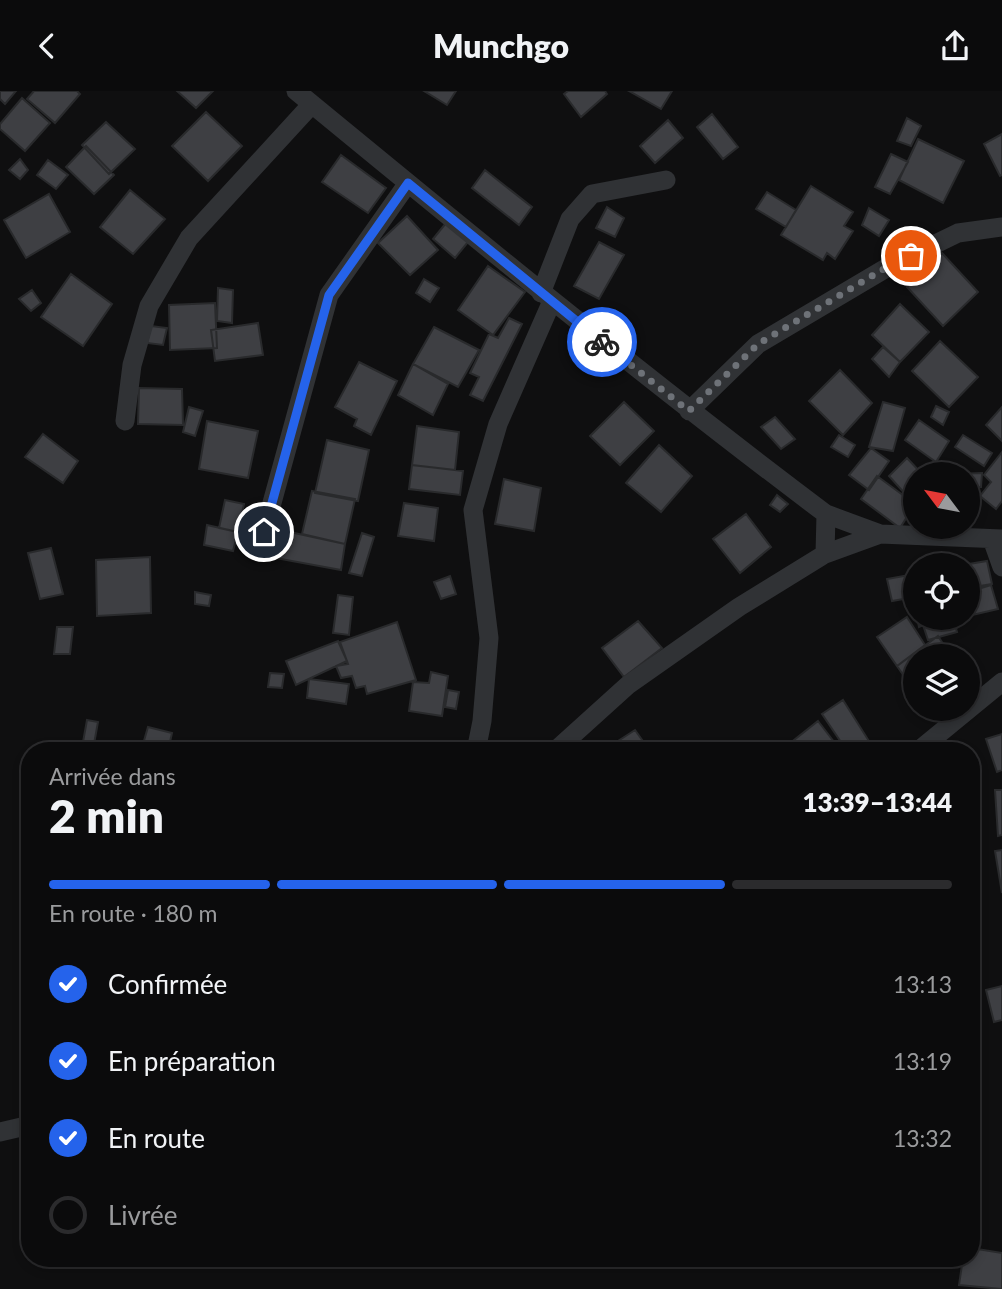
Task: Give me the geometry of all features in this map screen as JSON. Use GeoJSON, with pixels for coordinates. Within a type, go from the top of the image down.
{"type":"FeatureCollection","features":[{"type":"Feature","properties":{"kind":"street"},"geometry":{"type":"LineString","coordinates":[[296,91],[546,297],[689,411],[826,514],[880,534],[997,539],[1002,567]]}},
{"type":"Feature","properties":{"kind":"street"},"geometry":{"type":"LineString","coordinates":[[125,421],[132,365],[149,306],[189,238],[312,104]]}},
{"type":"Feature","properties":{"kind":"street"},"geometry":{"type":"LineString","coordinates":[[478,742],[489,638],[475,545],[473,510],[498,424],[546,297],[570,219],[592,194],[666,180]]}},
{"type":"Feature","properties":{"kind":"street"},"geometry":{"type":"LineString","coordinates":[[264,532],[329,295],[408,183]]}},
{"type":"Feature","properties":{"kind":"street"},"geometry":{"type":"LineString","coordinates":[[689,411],[758,344],[887,267],[958,233],[1002,227]]}},
{"type":"Feature","properties":{"kind":"street"},"geometry":{"type":"LineString","coordinates":[[825,554],[826,514]]}},
{"type":"Feature","properties":{"kind":"street"},"geometry":{"type":"LineString","coordinates":[[565,742],[628,685],[739,607],[825,554],[880,534]]}},
{"type":"Feature","properties":{"kind":"street"},"geometry":{"type":"LineString","coordinates":[[929,742],[1002,682]]}},
{"type":"Feature","properties":{"kind":"street"},"geometry":{"type":"LineString","coordinates":[[0,1132],[21,1127]]}},
{"type":"Feature","properties":{"kind":"building"},"geometry":{"type":"Polygon","coordinates":[[[0,91],[16,91],[5,104],[0,99],[0,91]]]}},
{"type":"Feature","properties":{"kind":"building"},"geometry":{"type":"Polygon","coordinates":[[[34,91],[77,91],[80,94],[55,123],[27,99],[34,91]]]}},
{"type":"Feature","properties":{"kind":"building"},"geometry":{"type":"Polygon","coordinates":[[[177,91],[213,91],[196,108],[177,91]]]}},
{"type":"Feature","properties":{"kind":"building"},"geometry":{"type":"Polygon","coordinates":[[[424,91],[456,91],[447,105],[424,91]]]}},
{"type":"Feature","properties":{"kind":"building"},"geometry":{"type":"Polygon","coordinates":[[[568,91],[605,91],[607,94],[581,117],[564,94],[568,91]]]}},
{"type":"Feature","properties":{"kind":"building"},"geometry":{"type":"Polygon","coordinates":[[[629,91],[672,91],[661,109],[629,91]]]}},
{"type":"Feature","properties":{"kind":"building"},"geometry":{"type":"Polygon","coordinates":[[[22,98],[50,123],[25,151],[0,129],[0,124],[22,98]]]}},
{"type":"Feature","properties":{"kind":"building"},"geometry":{"type":"Polygon","coordinates":[[[206,112],[242,146],[208,181],[172,146],[206,112]]]}},
{"type":"Feature","properties":{"kind":"building"},"geometry":{"type":"Polygon","coordinates":[[[712,114],[738,147],[723,159],[697,127],[712,114]]]}},
{"type":"Feature","properties":{"kind":"building"},"geometry":{"type":"Polygon","coordinates":[[[907,118],[921,126],[911,146],[897,141],[907,118]]]}},
{"type":"Feature","properties":{"kind":"building"},"geometry":{"type":"Polygon","coordinates":[[[668,120],[683,138],[655,163],[640,146],[668,120]]]}},
{"type":"Feature","properties":{"kind":"building"},"geometry":{"type":"Polygon","coordinates":[[[106,122],[135,149],[109,174],[82,145],[106,122]]]}},
{"type":"Feature","properties":{"kind":"building"},"geometry":{"type":"Polygon","coordinates":[[[1002,134],[1002,175],[1000,176],[984,144],[1002,134]]]}},
{"type":"Feature","properties":{"kind":"building"},"geometry":{"type":"Polygon","coordinates":[[[918,139],[964,161],[943,203],[899,180],[918,139]]]}},
{"type":"Feature","properties":{"kind":"building"},"geometry":{"type":"Polygon","coordinates":[[[86,146],[114,175],[94,194],[66,167],[86,146]]]}},
{"type":"Feature","properties":{"kind":"building"},"geometry":{"type":"Polygon","coordinates":[[[891,154],[908,162],[890,194],[875,187],[891,154]]]}},
{"type":"Feature","properties":{"kind":"building"},"geometry":{"type":"Polygon","coordinates":[[[341,155],[386,188],[368,213],[322,182],[341,155]]]}},
{"type":"Feature","properties":{"kind":"building"},"geometry":{"type":"Polygon","coordinates":[[[20,159],[28,170],[20,179],[9,170],[20,159]]]}},
{"type":"Feature","properties":{"kind":"building"},"geometry":{"type":"Polygon","coordinates":[[[48,160],[68,175],[56,189],[37,175],[48,160]]]}},
{"type":"Feature","properties":{"kind":"building"},"geometry":{"type":"Polygon","coordinates":[[[485,170],[532,207],[519,225],[472,188],[485,170]]]}},
{"type":"Feature","properties":{"kind":"building"},"geometry":{"type":"Polygon","coordinates":[[[811,186],[853,212],[844,226],[853,231],[835,259],[827,253],[823,260],[781,235],[811,186]]]}},
{"type":"Feature","properties":{"kind":"building"},"geometry":{"type":"Polygon","coordinates":[[[130,190],[165,219],[133,254],[100,227],[130,190]]]}},
{"type":"Feature","properties":{"kind":"building"},"geometry":{"type":"Polygon","coordinates":[[[767,192],[796,210],[786,227],[756,209],[767,192]]]}},
{"type":"Feature","properties":{"kind":"building"},"geometry":{"type":"Polygon","coordinates":[[[49,194],[70,232],[26,258],[4,220],[49,194]]]}},
{"type":"Feature","properties":{"kind":"building"},"geometry":{"type":"Polygon","coordinates":[[[607,207],[624,218],[615,237],[596,228],[607,207]]]}},
{"type":"Feature","properties":{"kind":"building"},"geometry":{"type":"Polygon","coordinates":[[[869,208],[889,220],[879,236],[862,225],[869,208]]]}},
{"type":"Feature","properties":{"kind":"building"},"geometry":{"type":"Polygon","coordinates":[[[407,216],[438,250],[410,275],[378,243],[407,216]]]}},
{"type":"Feature","properties":{"kind":"building"},"geometry":{"type":"Polygon","coordinates":[[[446,223],[468,242],[455,258],[433,239],[446,223]]]}},
{"type":"Feature","properties":{"kind":"building"},"geometry":{"type":"Polygon","coordinates":[[[599,242],[624,255],[599,299],[574,286],[599,242]]]}},
{"type":"Feature","properties":{"kind":"building"},"geometry":{"type":"Polygon","coordinates":[[[942,253],[978,292],[943,326],[907,287],[942,253]]]}},
{"type":"Feature","properties":{"kind":"building"},"geometry":{"type":"Polygon","coordinates":[[[488,266],[525,292],[493,335],[458,310],[488,266]]]}},
{"type":"Feature","properties":{"kind":"building"},"geometry":{"type":"Polygon","coordinates":[[[71,274],[112,304],[83,346],[41,317],[71,274]]]}},
{"type":"Feature","properties":{"kind":"building"},"geometry":{"type":"Polygon","coordinates":[[[424,279],[439,288],[430,302],[416,293],[424,279]]]}},
{"type":"Feature","properties":{"kind":"building"},"geometry":{"type":"Polygon","coordinates":[[[218,288],[233,290],[232,323],[217,321],[218,288]]]}},
{"type":"Feature","properties":{"kind":"building"},"geometry":{"type":"Polygon","coordinates":[[[32,290],[41,303],[31,311],[19,299],[32,290]]]}},
{"type":"Feature","properties":{"kind":"building"},"geometry":{"type":"Polygon","coordinates":[[[215,303],[217,348],[170,350],[169,305],[215,303]]]}},
{"type":"Feature","properties":{"kind":"building"},"geometry":{"type":"Polygon","coordinates":[[[900,304],[929,332],[900,362],[872,335],[900,304]]]}},
{"type":"Feature","properties":{"kind":"building"},"geometry":{"type":"Polygon","coordinates":[[[509,318],[522,324],[483,401],[470,395],[479,377],[470,373],[489,334],[498,338],[509,318]]]}},
{"type":"Feature","properties":{"kind":"building"},"geometry":{"type":"Polygon","coordinates":[[[258,323],[263,355],[215,361],[211,330],[258,323]]]}},
{"type":"Feature","properties":{"kind":"building"},"geometry":{"type":"Polygon","coordinates":[[[151,326],[167,328],[163,345],[147,343],[151,326]]]}},
{"type":"Feature","properties":{"kind":"building"},"geometry":{"type":"Polygon","coordinates":[[[434,327],[479,350],[458,387],[413,364],[434,327]]]}},
{"type":"Feature","properties":{"kind":"building"},"geometry":{"type":"Polygon","coordinates":[[[940,341],[978,377],[949,407],[912,371],[940,341]]]}},
{"type":"Feature","properties":{"kind":"building"},"geometry":{"type":"Polygon","coordinates":[[[883,347],[900,362],[889,377],[872,359],[883,347]]]}},
{"type":"Feature","properties":{"kind":"building"},"geometry":{"type":"Polygon","coordinates":[[[359,362],[397,381],[371,435],[354,426],[357,419],[335,407],[359,362]]]}},
{"type":"Feature","properties":{"kind":"building"},"geometry":{"type":"Polygon","coordinates":[[[413,364],[448,384],[433,415],[398,395],[413,364]]]}},
{"type":"Feature","properties":{"kind":"building"},"geometry":{"type":"Polygon","coordinates":[[[840,370],[872,403],[843,435],[809,401],[840,370]]]}},
{"type":"Feature","properties":{"kind":"building"},"geometry":{"type":"Polygon","coordinates":[[[139,388],[182,389],[183,425],[138,424],[139,388]]]}},
{"type":"Feature","properties":{"kind":"building"},"geometry":{"type":"Polygon","coordinates":[[[624,402],[654,431],[620,465],[590,436],[624,402]]]}},
{"type":"Feature","properties":{"kind":"building"},"geometry":{"type":"Polygon","coordinates":[[[883,402],[905,408],[893,451],[869,447],[883,402]]]}},
{"type":"Feature","properties":{"kind":"building"},"geometry":{"type":"Polygon","coordinates":[[[936,406],[949,412],[943,425],[931,417],[936,406]]]}},
{"type":"Feature","properties":{"kind":"building"},"geometry":{"type":"Polygon","coordinates":[[[189,407],[203,411],[195,436],[183,432],[189,407]]]}},
{"type":"Feature","properties":{"kind":"building"},"geometry":{"type":"Polygon","coordinates":[[[1002,407],[1002,441],[986,425],[1002,407]]]}},
{"type":"Feature","properties":{"kind":"building"},"geometry":{"type":"Polygon","coordinates":[[[775,417],[795,439],[781,449],[761,427],[775,417]]]}},
{"type":"Feature","properties":{"kind":"building"},"geometry":{"type":"Polygon","coordinates":[[[919,420],[949,441],[936,462],[905,440],[919,420]]]}},
{"type":"Feature","properties":{"kind":"building"},"geometry":{"type":"Polygon","coordinates":[[[207,421],[258,431],[248,478],[199,469],[207,421]]]}},
{"type":"Feature","properties":{"kind":"building"},"geometry":{"type":"Polygon","coordinates":[[[417,426],[459,432],[455,470],[412,465],[417,426]]]}},
{"type":"Feature","properties":{"kind":"building"},"geometry":{"type":"Polygon","coordinates":[[[43,434],[78,461],[63,483],[25,457],[43,434]]]}},
{"type":"Feature","properties":{"kind":"building"},"geometry":{"type":"Polygon","coordinates":[[[839,435],[855,445],[848,457],[831,447],[839,435]]]}},
{"type":"Feature","properties":{"kind":"building"},"geometry":{"type":"Polygon","coordinates":[[[963,435],[992,453],[984,466],[955,447],[963,435]]]}},
{"type":"Feature","properties":{"kind":"building"},"geometry":{"type":"Polygon","coordinates":[[[327,440],[369,450],[358,501],[315,493],[327,440]]]}},
{"type":"Feature","properties":{"kind":"building"},"geometry":{"type":"Polygon","coordinates":[[[659,445],[692,476],[661,512],[626,483],[659,445]]]}},
{"type":"Feature","properties":{"kind":"building"},"geometry":{"type":"Polygon","coordinates":[[[871,448],[889,461],[869,490],[849,475],[871,448]]]}},
{"type":"Feature","properties":{"kind":"building"},"geometry":{"type":"Polygon","coordinates":[[[1002,452],[1002,501],[996,509],[980,496],[991,482],[984,475],[1002,452]]]}},
{"type":"Feature","properties":{"kind":"building"},"geometry":{"type":"Polygon","coordinates":[[[903,462],[903,492],[889,476],[903,462]]]}},
{"type":"Feature","properties":{"kind":"building"},"geometry":{"type":"Polygon","coordinates":[[[412,465],[463,471],[460,495],[409,489],[412,465]]]}},
{"type":"Feature","properties":{"kind":"building"},"geometry":{"type":"Polygon","coordinates":[[[877,476],[903,495],[903,523],[900,528],[861,499],[877,476]]]}},
{"type":"Feature","properties":{"kind":"building"},"geometry":{"type":"Polygon","coordinates":[[[504,479],[541,488],[534,531],[495,524],[504,479]]]}},
{"type":"Feature","properties":{"kind":"building"},"geometry":{"type":"Polygon","coordinates":[[[312,491],[355,499],[345,544],[302,534],[312,491]]]}},
{"type":"Feature","properties":{"kind":"building"},"geometry":{"type":"Polygon","coordinates":[[[777,495],[788,504],[780,512],[770,505],[777,495]]]}},
{"type":"Feature","properties":{"kind":"building"},"geometry":{"type":"Polygon","coordinates":[[[225,500],[244,504],[238,532],[219,528],[225,500]]]}},
{"type":"Feature","properties":{"kind":"building"},"geometry":{"type":"Polygon","coordinates":[[[404,503],[438,508],[434,541],[398,536],[404,503]]]}},
{"type":"Feature","properties":{"kind":"building"},"geometry":{"type":"Polygon","coordinates":[[[746,514],[771,547],[740,573],[713,539],[746,514]]]}},
{"type":"Feature","properties":{"kind":"building"},"geometry":{"type":"Polygon","coordinates":[[[207,525],[238,532],[233,551],[204,545],[207,525]]]}},
{"type":"Feature","properties":{"kind":"building"},"geometry":{"type":"Polygon","coordinates":[[[276,529],[345,544],[341,570],[270,557],[276,529]]]}},
{"type":"Feature","properties":{"kind":"building"},"geometry":{"type":"Polygon","coordinates":[[[362,533],[374,537],[362,576],[349,573],[362,533]]]}},
{"type":"Feature","properties":{"kind":"building"},"geometry":{"type":"Polygon","coordinates":[[[51,548],[63,594],[40,599],[28,553],[51,548]]]}},
{"type":"Feature","properties":{"kind":"building"},"geometry":{"type":"Polygon","coordinates":[[[150,557],[151,613],[97,616],[96,560],[150,557]]]}},
{"type":"Feature","properties":{"kind":"building"},"geometry":{"type":"Polygon","coordinates":[[[987,561],[992,584],[980,586],[980,562],[987,561]]]}},
{"type":"Feature","properties":{"kind":"building"},"geometry":{"type":"Polygon","coordinates":[[[450,576],[456,594],[441,599],[434,582],[450,576]]]}},
{"type":"Feature","properties":{"kind":"building"},"geometry":{"type":"Polygon","coordinates":[[[903,576],[903,599],[892,601],[887,579],[903,576]]]}},
{"type":"Feature","properties":{"kind":"building"},"geometry":{"type":"Polygon","coordinates":[[[991,585],[998,609],[980,613],[980,588],[991,585]]]}},
{"type":"Feature","properties":{"kind":"building"},"geometry":{"type":"Polygon","coordinates":[[[195,592],[211,595],[209,606],[195,604],[195,592]]]}},
{"type":"Feature","properties":{"kind":"building"},"geometry":{"type":"Polygon","coordinates":[[[338,595],[353,597],[349,635],[333,633],[338,595]]]}},
{"type":"Feature","properties":{"kind":"building"},"geometry":{"type":"Polygon","coordinates":[[[903,620],[903,630],[915,630],[924,644],[903,644],[903,662],[897,666],[877,637],[903,620]]]}},
{"type":"Feature","properties":{"kind":"building"},"geometry":{"type":"Polygon","coordinates":[[[638,621],[662,648],[624,677],[602,648],[638,621]]]}},
{"type":"Feature","properties":{"kind":"building"},"geometry":{"type":"Polygon","coordinates":[[[397,622],[416,680],[367,694],[365,686],[356,688],[352,676],[341,678],[336,666],[348,664],[340,642],[397,622]]]}},
{"type":"Feature","properties":{"kind":"building"},"geometry":{"type":"Polygon","coordinates":[[[57,627],[73,627],[70,654],[54,654],[57,627]]]}},
{"type":"Feature","properties":{"kind":"building"},"geometry":{"type":"Polygon","coordinates":[[[925,630],[956,630],[957,632],[928,640],[925,630]]]}},
{"type":"Feature","properties":{"kind":"building"},"geometry":{"type":"Polygon","coordinates":[[[938,636],[943,644],[927,644],[938,636]]]}},
{"type":"Feature","properties":{"kind":"building"},"geometry":{"type":"Polygon","coordinates":[[[338,641],[347,661],[296,685],[286,661],[338,641]]]}},
{"type":"Feature","properties":{"kind":"building"},"geometry":{"type":"Polygon","coordinates":[[[903,662],[903,675],[897,666],[903,662]]]}},
{"type":"Feature","properties":{"kind":"building"},"geometry":{"type":"Polygon","coordinates":[[[431,672],[448,676],[442,716],[409,711],[413,682],[429,683],[431,672]]]}},
{"type":"Feature","properties":{"kind":"building"},"geometry":{"type":"Polygon","coordinates":[[[270,673],[284,674],[282,688],[268,687],[270,673]]]}},
{"type":"Feature","properties":{"kind":"building"},"geometry":{"type":"Polygon","coordinates":[[[309,679],[349,684],[346,704],[307,698],[309,679]]]}},
{"type":"Feature","properties":{"kind":"building"},"geometry":{"type":"Polygon","coordinates":[[[448,690],[459,692],[456,709],[445,707],[448,690]]]}},
{"type":"Feature","properties":{"kind":"building"},"geometry":{"type":"Polygon","coordinates":[[[843,700],[870,742],[841,742],[822,714],[843,700]]]}},
{"type":"Feature","properties":{"kind":"building"},"geometry":{"type":"Polygon","coordinates":[[[87,720],[98,722],[94,742],[83,742],[87,720]]]}},
{"type":"Feature","properties":{"kind":"building"},"geometry":{"type":"Polygon","coordinates":[[[818,721],[834,742],[792,742],[818,721]]]}},
{"type":"Feature","properties":{"kind":"building"},"geometry":{"type":"Polygon","coordinates":[[[148,727],[172,733],[170,742],[144,742],[148,727]]]}},
{"type":"Feature","properties":{"kind":"building"},"geometry":{"type":"Polygon","coordinates":[[[635,730],[644,742],[619,742],[635,730]]]}},
{"type":"Feature","properties":{"kind":"building"},"geometry":{"type":"Polygon","coordinates":[[[1002,734],[1002,770],[997,772],[986,739],[1002,734]]]}},
{"type":"Feature","properties":{"kind":"building"},"geometry":{"type":"Polygon","coordinates":[[[995,790],[1002,790],[1002,835],[998,836],[995,790]]]}},
{"type":"Feature","properties":{"kind":"building"},"geometry":{"type":"Polygon","coordinates":[[[1002,850],[1002,893],[995,851],[1002,850]]]}},
{"type":"Feature","properties":{"kind":"building"},"geometry":{"type":"Polygon","coordinates":[[[1002,986],[1002,1020],[994,1022],[986,990],[1002,986]]]}},
{"type":"Feature","properties":{"kind":"building"},"geometry":{"type":"Polygon","coordinates":[[[980,1249],[1002,1253],[1002,1289],[959,1285],[962,1267],[980,1267],[980,1249]]]}},
{"type":"Feature","properties":{"kind":"way so far"},"geometry":{"type":"LineString","coordinates":[[602,342],[689,411],[758,344],[887,267],[911,256]]}},
{"type":"Feature","properties":{"kind":"route"},"geometry":{"type":"LineString","coordinates":[[264,532],[329,295],[408,183],[602,342]]}}]}
